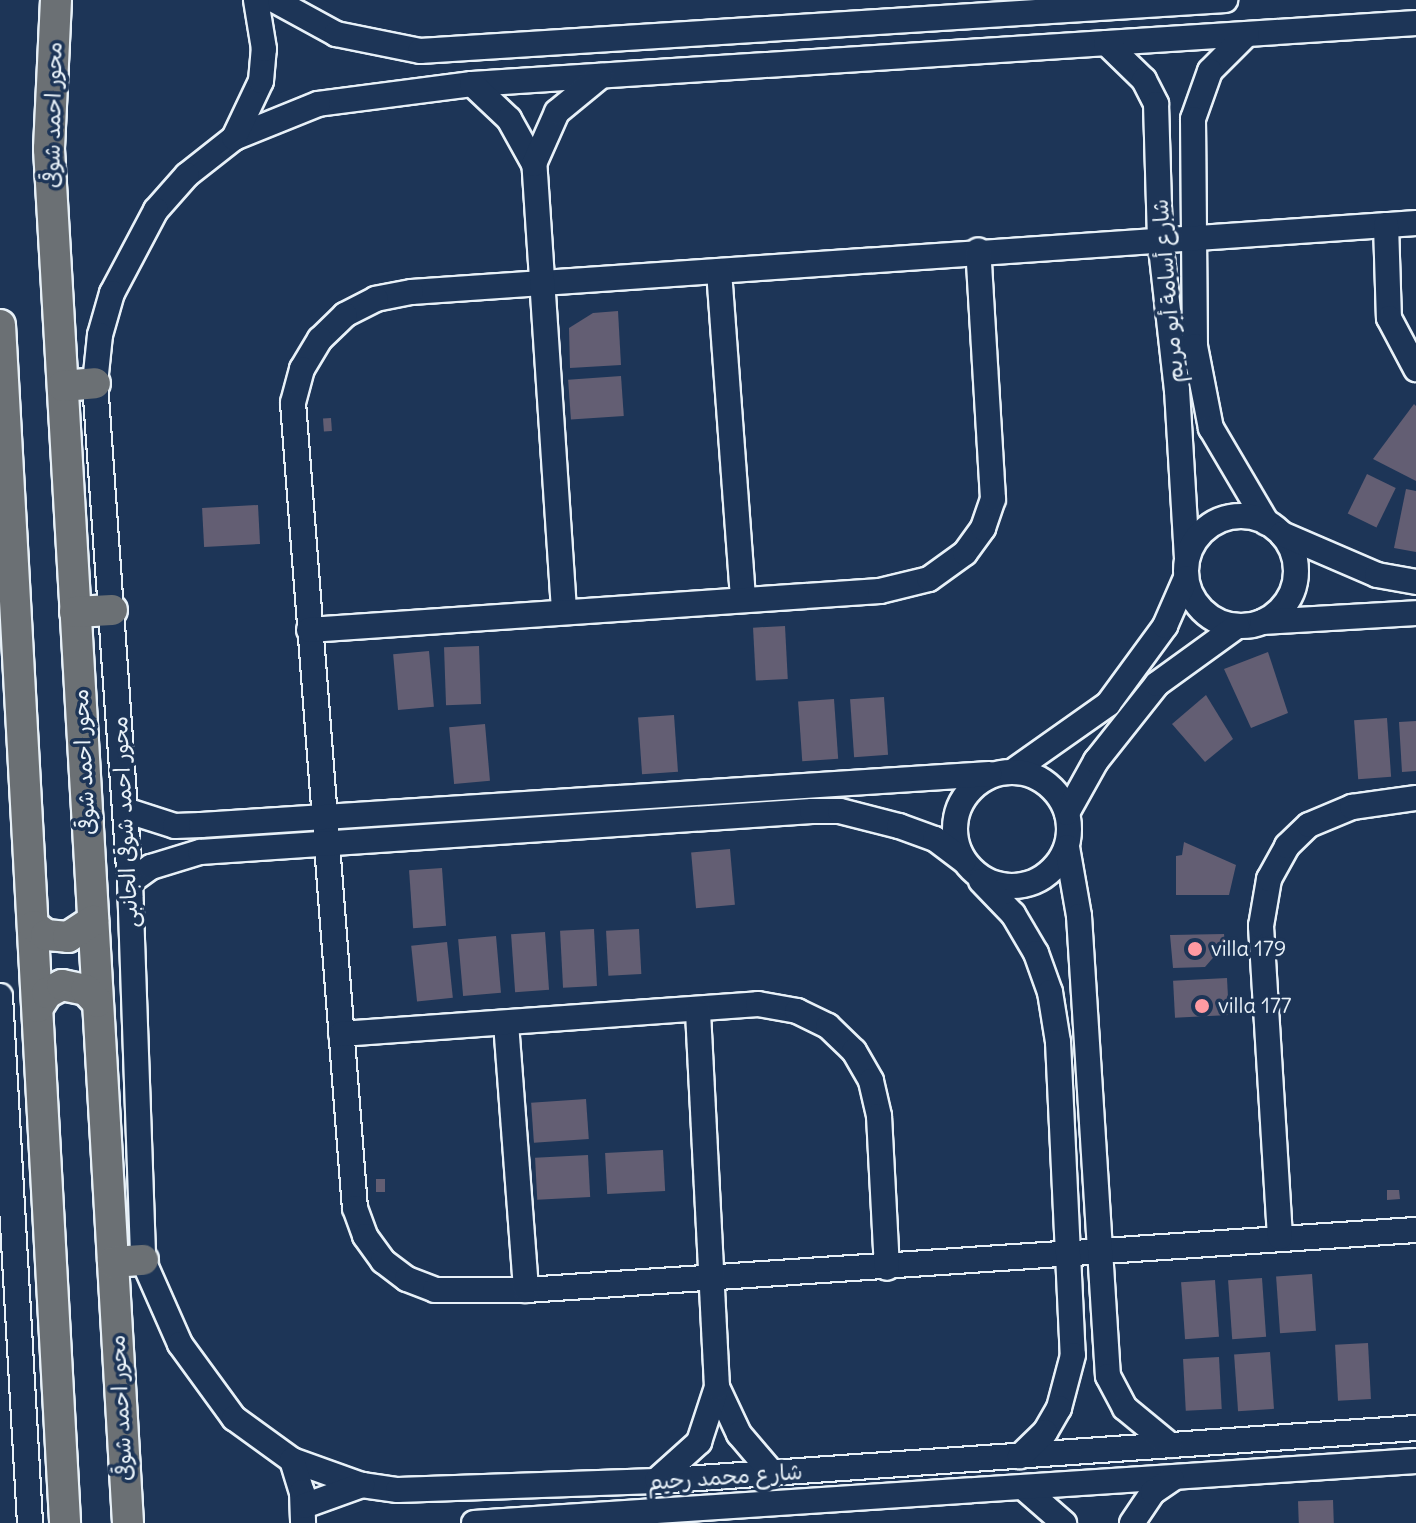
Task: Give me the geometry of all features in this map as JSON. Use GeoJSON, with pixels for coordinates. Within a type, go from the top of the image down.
{"type":"FeatureCollection","features":[{"type":"Feature","properties":{"kind":"main road","name":"محور احمد شوقى"},"geometry":{"type":"LineString","coordinates":[[56,0],[49,149],[128,1523]]}},
{"type":"Feature","properties":{"kind":"main road"},"geometry":{"type":"LineString","coordinates":[[0,325],[9,631],[34,926],[65,1523]]}},
{"type":"Feature","properties":{"kind":"main road"},"geometry":{"type":"LineString","coordinates":[[63,386],[95,383]]}},
{"type":"Feature","properties":{"kind":"main road"},"geometry":{"type":"LineString","coordinates":[[75,612],[112,610]]}},
{"type":"Feature","properties":{"kind":"main road"},"geometry":{"type":"LineString","coordinates":[[34,926],[46,935],[68,937],[93,921]]}},
{"type":"Feature","properties":{"kind":"main road"},"geometry":{"type":"LineString","coordinates":[[38,1007],[47,993],[62,985],[86,990],[97,1002]]}},
{"type":"Feature","properties":{"kind":"main road"},"geometry":{"type":"LineString","coordinates":[[113,1262],[143,1260]]}},
{"type":"Feature","properties":{"kind":"street"},"geometry":{"type":"LineString","coordinates":[[234,138],[261,81],[264,49],[256,0]]}},
{"type":"Feature","properties":{"kind":"street"},"geometry":{"type":"LineString","coordinates":[[274,0],[336,34],[420,51],[861,24],[1104,4],[1225,0]]}},
{"type":"Feature","properties":{"kind":"street"},"geometry":{"type":"LineString","coordinates":[[234,138],[318,104],[472,84],[1416,23]]}},
{"type":"Feature","properties":{"kind":"street"},"geometry":{"type":"LineString","coordinates":[[861,24],[863,59]]}},
{"type":"Feature","properties":{"kind":"street","name":"شارع أسامة أبو مريم"},"geometry":{"type":"LineString","coordinates":[[1247,34],[1226,50],[1198,94],[1193,119],[1195,346],[1203,398],[1224,455],[1274,529]]}},
{"type":"Feature","properties":{"kind":"street","name":"شارع أسامة أبو مريم"},"geometry":{"type":"LineString","coordinates":[[1016,769],[1108,704],[1165,626],[1186,568],[1177,390],[1160,239],[1156,104],[1144,80],[1106,43]]}},
{"type":"Feature","properties":{"kind":"street"},"geometry":{"type":"LineString","coordinates":[[534,164],[557,112],[601,76]]}},
{"type":"Feature","properties":{"kind":"street"},"geometry":{"type":"LineString","coordinates":[[472,84],[509,119],[534,164],[564,610]]}},
{"type":"Feature","properties":{"kind":"street","name":"محور احمد شوقى الجانبى"},"geometry":{"type":"LineString","coordinates":[[143,1260],[130,882],[95,383],[100,335],[131,250],[187,175],[234,138]]}},
{"type":"Feature","properties":{"kind":"street"},"geometry":{"type":"LineString","coordinates":[[1416,223],[978,250],[542,282],[376,299],[345,315],[320,339],[302,369],[293,403],[324,847],[355,1208],[365,1236],[383,1261],[407,1279],[435,1290],[526,1290],[1098,1255],[1280,1237],[1416,1230]]}},
{"type":"Feature","properties":{"kind":"street"},"geometry":{"type":"LineString","coordinates":[[1386,225],[1389,318],[1416,369]]}},
{"type":"Feature","properties":{"kind":"street"},"geometry":{"type":"LineString","coordinates":[[309,630],[912,586],[944,570],[983,528],[994,477],[978,250]]}},
{"type":"Feature","properties":{"kind":"street"},"geometry":{"type":"LineString","coordinates":[[719,271],[743,598]]}},
{"type":"Feature","properties":{"kind":"street"},"geometry":{"type":"LineString","coordinates":[[1237,626],[1203,611],[1186,568],[1195,540],[1228,518],[1274,529],[1377,575],[1416,582]]}},
{"type":"Feature","properties":{"kind":"street"},"geometry":{"type":"LineString","coordinates":[[1262,622],[1288,599],[1295,583],[1294,557],[1274,529]]}},
{"type":"Feature","properties":{"kind":"street"},"geometry":{"type":"LineString","coordinates":[[1170,1445],[1142,1426],[1114,1393],[1105,1348],[1079,916],[1067,847],[1067,813],[1096,761],[1157,684],[1237,626],[1416,613]]}},
{"type":"Feature","properties":{"kind":"street"},"geometry":{"type":"LineString","coordinates":[[125,810],[175,826],[989,774],[1016,769],[1050,788],[1067,813]]}},
{"type":"Feature","properties":{"kind":"street"},"geometry":{"type":"LineString","coordinates":[[964,861],[955,823],[960,804],[989,774]]}},
{"type":"Feature","properties":{"kind":"street"},"geometry":{"type":"LineString","coordinates":[[1280,1237],[1261,926],[1269,879],[1278,858],[1309,825],[1352,807],[1416,798]]}},
{"type":"Feature","properties":{"kind":"street"},"geometry":{"type":"LineString","coordinates":[[130,882],[163,862],[200,852],[324,847],[840,811],[935,839],[964,861],[1022,927],[1050,992],[1058,1042],[1070,1380],[1045,1432],[1020,1456]]}},
{"type":"Feature","properties":{"kind":"street"},"geometry":{"type":"LineString","coordinates":[[981,881],[1025,885],[1051,871],[1067,847]]}},
{"type":"Feature","properties":{"kind":"street"},"geometry":{"type":"LineString","coordinates":[[0,996],[8,1247],[30,1523]]}},
{"type":"Feature","properties":{"kind":"street"},"geometry":{"type":"LineString","coordinates":[[341,1034],[758,1004],[797,1011],[828,1026],[854,1051],[871,1081],[879,1116],[887,1268]]}},
{"type":"Feature","properties":{"kind":"street"},"geometry":{"type":"LineString","coordinates":[[656,1481],[699,1442],[717,1387],[698,1010]]}},
{"type":"Feature","properties":{"kind":"street"},"geometry":{"type":"LineString","coordinates":[[506,1023],[526,1290]]}},
{"type":"Feature","properties":{"kind":"street","name":"شارع محمد رحيم"},"geometry":{"type":"LineString","coordinates":[[143,1260],[180,1344],[234,1418],[292,1460],[362,1485],[434,1490],[656,1481],[1416,1428]]}},
{"type":"Feature","properties":{"kind":"street"},"geometry":{"type":"LineString","coordinates":[[717,1387],[739,1434],[773,1474]]}},
{"type":"Feature","properties":{"kind":"street"},"geometry":{"type":"LineString","coordinates":[[1385,1430],[1416,1411]]}},
{"type":"Feature","properties":{"kind":"street"},"geometry":{"type":"LineString","coordinates":[[1305,1435],[1307,1469]]}},
{"type":"Feature","properties":{"kind":"street"},"geometry":{"type":"LineString","coordinates":[[292,1460],[304,1515],[362,1485]]}},
{"type":"Feature","properties":{"kind":"street","name":"شارع محمد رحيم"},"geometry":{"type":"LineString","coordinates":[[474,1523],[681,1516],[901,1494],[1025,1489],[1416,1461]]}},
{"type":"Feature","properties":{"kind":"street"},"geometry":{"type":"LineString","coordinates":[[897,1466],[901,1494]]}},
{"type":"Feature","properties":{"kind":"street"},"geometry":{"type":"LineString","coordinates":[[1132,1523],[1153,1492],[1172,1479]]}},
{"type":"Feature","properties":{"kind":"street"},"geometry":{"type":"LineString","coordinates":[[1025,1489],[1064,1523]]}},
{"type":"Feature","properties":{"kind":"street"},"geometry":{"type":"LineString","coordinates":[[765,1523],[790,1503]]}},
{"type":"Feature","properties":{"kind":"building"},"geometry":{"type":"Polygon","coordinates":[[[618,311],[621,365],[570,368],[569,328],[593,313],[618,311]]]}},
{"type":"Feature","properties":{"kind":"building"},"geometry":{"type":"Polygon","coordinates":[[[621,376],[624,416],[571,420],[568,380],[621,376]]]}},
{"type":"Feature","properties":{"kind":"building"},"geometry":{"type":"Polygon","coordinates":[[[1414,404],[1416,406],[1416,481],[1373,459],[1414,404]]]}},
{"type":"Feature","properties":{"kind":"building"},"geometry":{"type":"Polygon","coordinates":[[[331,418],[332,431],[324,432],[323,419],[331,418]]]}},
{"type":"Feature","properties":{"kind":"building"},"geometry":{"type":"Polygon","coordinates":[[[1367,474],[1396,488],[1376,528],[1348,514],[1367,474]]]}},
{"type":"Feature","properties":{"kind":"building"},"geometry":{"type":"Polygon","coordinates":[[[1406,489],[1416,491],[1416,552],[1394,548],[1406,489]]]}},
{"type":"Feature","properties":{"kind":"building"},"geometry":{"type":"Polygon","coordinates":[[[258,505],[260,544],[204,547],[202,508],[258,505]]]}},
{"type":"Feature","properties":{"kind":"building"},"geometry":{"type":"Polygon","coordinates":[[[785,626],[788,679],[756,681],[753,628],[785,626]]]}},
{"type":"Feature","properties":{"kind":"building"},"geometry":{"type":"Polygon","coordinates":[[[479,646],[481,704],[446,705],[444,647],[479,646]]]}},
{"type":"Feature","properties":{"kind":"building"},"geometry":{"type":"Polygon","coordinates":[[[429,651],[434,707],[398,710],[393,654],[429,651]]]}},
{"type":"Feature","properties":{"kind":"building"},"geometry":{"type":"Polygon","coordinates":[[[1268,652],[1288,713],[1251,728],[1224,669],[1268,652]]]}},
{"type":"Feature","properties":{"kind":"building"},"geometry":{"type":"Polygon","coordinates":[[[1206,695],[1233,739],[1205,762],[1172,724],[1206,695]]]}},
{"type":"Feature","properties":{"kind":"building"},"geometry":{"type":"Polygon","coordinates":[[[884,697],[888,755],[854,757],[850,699],[884,697]]]}},
{"type":"Feature","properties":{"kind":"building"},"geometry":{"type":"Polygon","coordinates":[[[834,699],[838,759],[802,761],[798,702],[834,699]]]}},
{"type":"Feature","properties":{"kind":"building"},"geometry":{"type":"Polygon","coordinates":[[[674,715],[678,772],[642,774],[638,718],[674,715]]]}},
{"type":"Feature","properties":{"kind":"building"},"geometry":{"type":"Polygon","coordinates":[[[1387,718],[1391,777],[1358,779],[1354,720],[1387,718]]]}},
{"type":"Feature","properties":{"kind":"building"},"geometry":{"type":"Polygon","coordinates":[[[1416,721],[1416,771],[1402,772],[1399,722],[1416,721]]]}},
{"type":"Feature","properties":{"kind":"building"},"geometry":{"type":"Polygon","coordinates":[[[485,724],[490,781],[454,784],[449,727],[485,724]]]}},
{"type":"Feature","properties":{"kind":"building"},"geometry":{"type":"Polygon","coordinates":[[[1184,842],[1236,865],[1229,895],[1176,895],[1176,856],[1182,855],[1184,842]]]}},
{"type":"Feature","properties":{"kind":"building"},"geometry":{"type":"Polygon","coordinates":[[[730,849],[735,905],[696,908],[691,852],[730,849]]]}},
{"type":"Feature","properties":{"kind":"building"},"geometry":{"type":"Polygon","coordinates":[[[442,868],[446,926],[413,928],[409,870],[442,868]]]}},
{"type":"Feature","properties":{"kind":"building"},"geometry":{"type":"Polygon","coordinates":[[[594,929],[597,986],[563,988],[560,931],[594,929]]]}},
{"type":"Feature","properties":{"kind":"building"},"geometry":{"type":"Polygon","coordinates":[[[639,929],[641,974],[608,976],[606,931],[639,929]]]}},
{"type":"Feature","properties":{"kind":"building"},"geometry":{"type":"Polygon","coordinates":[[[545,932],[549,990],[515,992],[511,934],[545,932]]]}},
{"type":"Feature","properties":{"kind":"building","name":"villa 179"},"geometry":{"type":"Polygon","coordinates":[[[1224,934],[1225,944],[1205,967],[1173,968],[1170,935],[1224,934]]]}},
{"type":"Feature","properties":{"kind":"building"},"geometry":{"type":"Polygon","coordinates":[[[496,936],[501,993],[463,996],[458,939],[496,936]]]}},
{"type":"Feature","properties":{"kind":"building"},"geometry":{"type":"Polygon","coordinates":[[[447,942],[453,998],[417,1001],[411,946],[447,942]]]}},
{"type":"Feature","properties":{"kind":"building","name":"villa 177"},"geometry":{"type":"Polygon","coordinates":[[[1227,978],[1229,1015],[1175,1018],[1173,981],[1227,978]]]}},
{"type":"Feature","properties":{"kind":"building"},"geometry":{"type":"Polygon","coordinates":[[[586,1099],[589,1139],[534,1143],[531,1103],[586,1099]]]}},
{"type":"Feature","properties":{"kind":"building"},"geometry":{"type":"Polygon","coordinates":[[[663,1150],[665,1191],[607,1194],[605,1153],[663,1150]]]}},
{"type":"Feature","properties":{"kind":"building"},"geometry":{"type":"Polygon","coordinates":[[[588,1155],[590,1197],[537,1200],[535,1158],[588,1155]]]}},
{"type":"Feature","properties":{"kind":"building"},"geometry":{"type":"Polygon","coordinates":[[[376,1179],[385,1179],[385,1192],[376,1192],[376,1179]]]}},
{"type":"Feature","properties":{"kind":"building"},"geometry":{"type":"Polygon","coordinates":[[[1387,1190],[1399,1190],[1400,1199],[1387,1200],[1387,1190]]]}},
{"type":"Feature","properties":{"kind":"building"},"geometry":{"type":"Polygon","coordinates":[[[1312,1274],[1316,1331],[1280,1333],[1276,1277],[1312,1274]]]}},
{"type":"Feature","properties":{"kind":"building"},"geometry":{"type":"Polygon","coordinates":[[[1262,1278],[1266,1337],[1232,1339],[1228,1280],[1262,1278]]]}},
{"type":"Feature","properties":{"kind":"building"},"geometry":{"type":"Polygon","coordinates":[[[1215,1280],[1219,1337],[1185,1339],[1181,1282],[1215,1280]]]}},
{"type":"Feature","properties":{"kind":"building"},"geometry":{"type":"Polygon","coordinates":[[[1368,1343],[1371,1399],[1338,1401],[1335,1345],[1368,1343]]]}},
{"type":"Feature","properties":{"kind":"building"},"geometry":{"type":"Polygon","coordinates":[[[1270,1352],[1274,1409],[1238,1411],[1234,1355],[1270,1352]]]}},
{"type":"Feature","properties":{"kind":"building"},"geometry":{"type":"Polygon","coordinates":[[[1219,1357],[1222,1409],[1186,1411],[1183,1359],[1219,1357]]]}},
{"type":"Feature","properties":{"kind":"building"},"geometry":{"type":"Polygon","coordinates":[[[1333,1500],[1334,1523],[1299,1523],[1298,1501],[1333,1500]]]}},
{"type":"Feature","properties":{"kind":"place","name":"villa 179"},"geometry":{"type":"Point","coordinates":[1195,949]}},
{"type":"Feature","properties":{"kind":"place","name":"villa 177"},"geometry":{"type":"Point","coordinates":[1202,1006]}}]}
